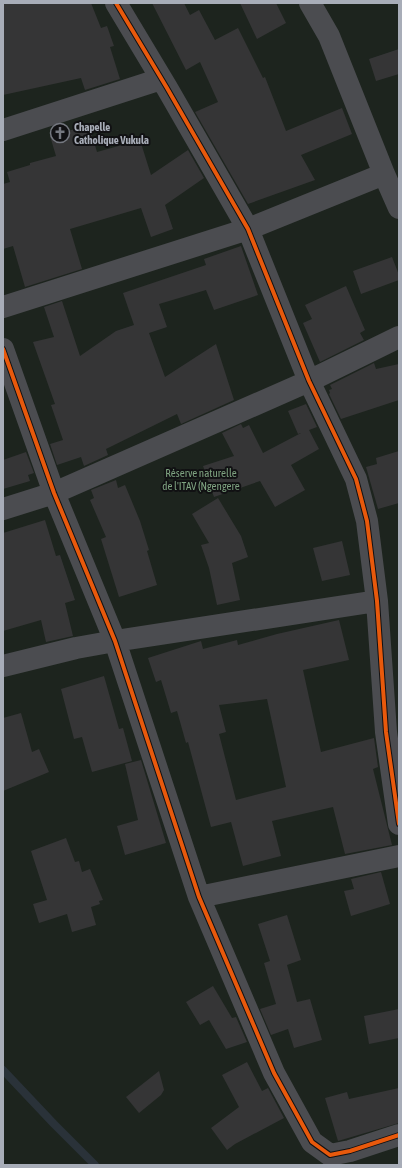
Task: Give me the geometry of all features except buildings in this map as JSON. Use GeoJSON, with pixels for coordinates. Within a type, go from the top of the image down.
{"type":"FeatureCollection","features":[{"type":"Feature","properties":{"kind":"street"},"geometry":{"type":"LineString","coordinates":[[116,3],[248,229],[309,381],[356,479],[366,521],[377,601],[386,732],[399,824]]}},
{"type":"Feature","properties":{"kind":"street"},"geometry":{"type":"LineString","coordinates":[[310,3],[329,36],[399,208]]}},
{"type":"Feature","properties":{"kind":"street"},"geometry":{"type":"LineString","coordinates":[[3,130],[161,79]]}},
{"type":"Feature","properties":{"kind":"street"},"geometry":{"type":"LineString","coordinates":[[3,307],[248,229],[384,174]]}},
{"type":"Feature","properties":{"kind":"street"},"geometry":{"type":"LineString","coordinates":[[3,509],[54,493],[309,381],[399,337]]}},
{"type":"Feature","properties":{"kind":"street"},"geometry":{"type":"LineString","coordinates":[[3,348],[54,493],[115,641],[199,898],[274,1073],[312,1142],[330,1155],[350,1151],[399,1135]]}},
{"type":"Feature","properties":{"kind":"street"},"geometry":{"type":"LineString","coordinates":[[3,666],[76,648],[115,641],[377,601]]}},
{"type":"Feature","properties":{"kind":"street"},"geometry":{"type":"LineString","coordinates":[[199,898],[399,856]]}},
{"type":"Feature","properties":{"kind":"green space","name":"Réserve naturelle de l'ITAV (Ngengere"},"geometry":{"type":"Polygon","coordinates":[[[3,3],[399,3],[399,1165],[3,1165],[3,3]]]}},
{"type":"Feature","properties":{"kind":"waterway"},"geometry":{"type":"LineString","coordinates":[[3,1070],[95,1165]]}},
{"type":"Feature","properties":{"kind":"cycle path"},"geometry":{"type":"LineString","coordinates":[[116,3],[248,229],[309,381],[356,479],[367,521],[377,601],[386,732],[399,824]]}},
{"type":"Feature","properties":{"kind":"cycle path"},"geometry":{"type":"LineString","coordinates":[[3,349],[54,493],[115,641],[199,897],[274,1073],[312,1142],[330,1155],[350,1151],[399,1135]]}},
{"type":"Feature","properties":{"kind":"place","name":"Chapelle Catholique Vukula"},"geometry":{"type":"Point","coordinates":[60,133]}}]}
